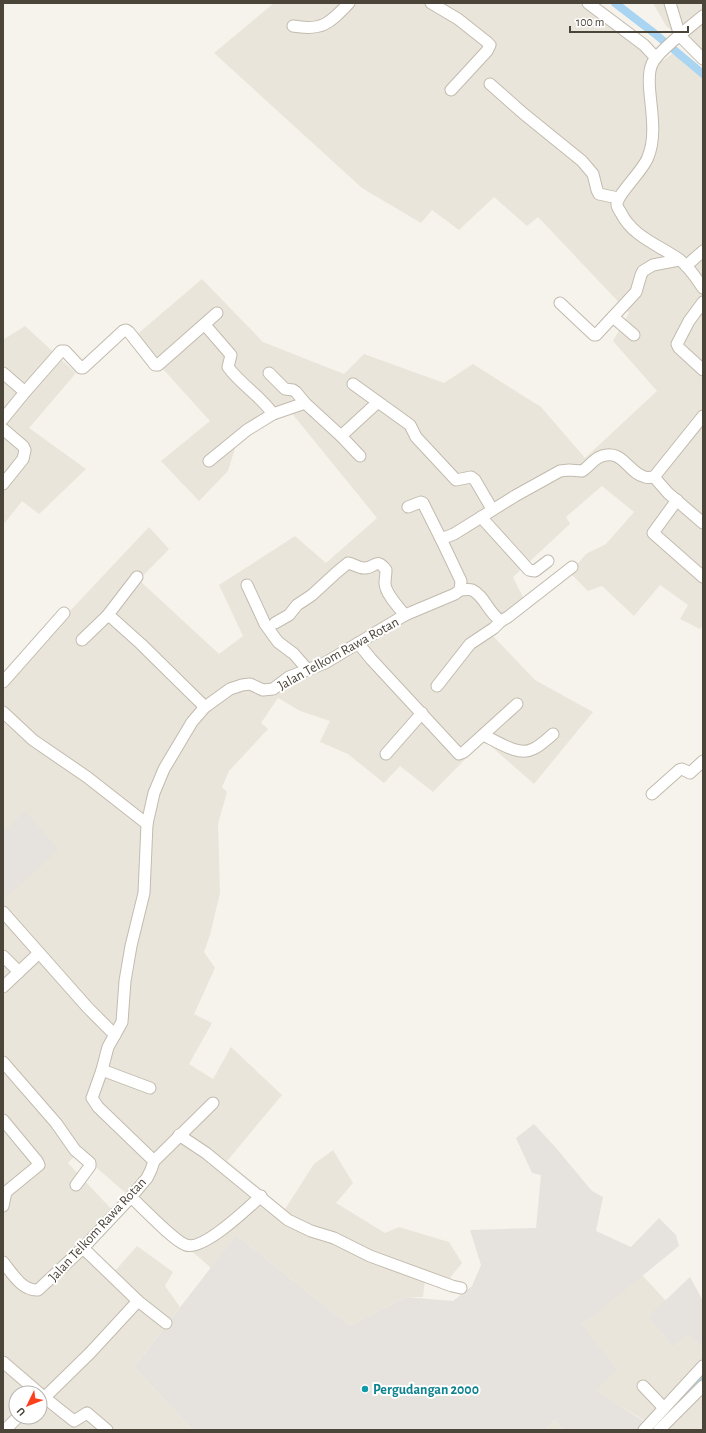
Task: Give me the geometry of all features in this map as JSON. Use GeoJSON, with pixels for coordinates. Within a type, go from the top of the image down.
{"type":"FeatureCollection","features":[{"type":"Feature","properties":{"kind":"street"},"geometry":{"type":"LineString","coordinates":[[293,26],[308,28],[325,25],[349,3]]}},
{"type":"Feature","properties":{"kind":"street"},"geometry":{"type":"LineString","coordinates":[[431,3],[458,19],[490,45],[488,51],[450,90]]}},
{"type":"Feature","properties":{"kind":"street"},"geometry":{"type":"LineString","coordinates":[[588,3],[659,55]]}},
{"type":"Feature","properties":{"kind":"street"},"geometry":{"type":"LineString","coordinates":[[670,3],[678,38],[703,59]]}},
{"type":"Feature","properties":{"kind":"street"},"geometry":{"type":"LineString","coordinates":[[703,16],[652,62],[649,82],[652,134],[648,157],[642,169],[618,198],[617,205],[621,214],[632,229],[644,239],[683,263],[703,288]]}},
{"type":"Feature","properties":{"kind":"street"},"geometry":{"type":"LineString","coordinates":[[490,84],[582,161],[593,174],[599,194],[618,198]]}},
{"type":"Feature","properties":{"kind":"street"},"geometry":{"type":"LineString","coordinates":[[560,304],[595,336],[636,292],[643,271],[653,265],[683,263],[703,251]]}},
{"type":"Feature","properties":{"kind":"street"},"geometry":{"type":"LineString","coordinates":[[703,302],[689,321],[677,344],[679,348],[703,370]]}},
{"type":"Feature","properties":{"kind":"street"},"geometry":{"type":"LineString","coordinates":[[3,419],[61,351],[65,351],[81,368],[83,368],[122,331],[126,330],[155,365],[158,365],[217,313]]}},
{"type":"Feature","properties":{"kind":"street"},"geometry":{"type":"LineString","coordinates":[[614,317],[634,335]]}},
{"type":"Feature","properties":{"kind":"street"},"geometry":{"type":"LineString","coordinates":[[204,325],[231,354],[228,367],[233,374],[267,405],[274,414]]}},
{"type":"Feature","properties":{"kind":"street"},"geometry":{"type":"LineString","coordinates":[[3,373],[25,392]]}},
{"type":"Feature","properties":{"kind":"street"},"geometry":{"type":"LineString","coordinates":[[269,373],[285,389],[296,392],[305,403],[341,436],[360,456]]}},
{"type":"Feature","properties":{"kind":"street"},"geometry":{"type":"LineString","coordinates":[[353,384],[410,425],[416,437],[456,480],[471,477],[476,480],[492,509]]}},
{"type":"Feature","properties":{"kind":"street"},"geometry":{"type":"LineString","coordinates":[[341,436],[378,402]]}},
{"type":"Feature","properties":{"kind":"street"},"geometry":{"type":"LineString","coordinates":[[209,461],[247,430],[274,414],[305,403]]}},
{"type":"Feature","properties":{"kind":"street"},"geometry":{"type":"LineString","coordinates":[[441,539],[454,534],[492,509],[560,471],[582,471],[602,456],[619,456],[638,474],[646,478],[654,477],[703,416]]}},
{"type":"Feature","properties":{"kind":"street"},"geometry":{"type":"LineString","coordinates":[[3,429],[26,450],[23,459],[3,484]]}},
{"type":"Feature","properties":{"kind":"street"},"geometry":{"type":"LineString","coordinates":[[654,477],[668,493],[703,523]]}},
{"type":"Feature","properties":{"kind":"street"},"geometry":{"type":"LineString","coordinates":[[677,500],[653,533],[703,577]]}},
{"type":"Feature","properties":{"kind":"street"},"geometry":{"type":"LineString","coordinates":[[408,507],[421,502],[423,503],[461,581],[460,590],[472,590],[480,596],[494,617],[501,621]]}},
{"type":"Feature","properties":{"kind":"street"},"geometry":{"type":"LineString","coordinates":[[481,517],[530,570],[535,571],[548,561]]}},
{"type":"Feature","properties":{"kind":"street"},"geometry":{"type":"LineString","coordinates":[[275,623],[289,614],[297,605],[312,595],[348,563],[363,568],[367,568],[378,563],[383,565],[386,570],[385,584],[387,589],[392,599],[405,615]]}},
{"type":"Feature","properties":{"kind":"street"},"geometry":{"type":"LineString","coordinates":[[437,686],[470,644],[494,628],[572,566]]}},
{"type":"Feature","properties":{"kind":"street"},"geometry":{"type":"LineString","coordinates":[[82,640],[107,616],[137,577]]}},
{"type":"Feature","properties":{"kind":"street"},"geometry":{"type":"LineString","coordinates":[[248,585],[249,592],[265,624],[278,642],[294,654],[307,669]]}},
{"type":"Feature","properties":{"kind":"street","name":"Jalan Telkom Rawa Rotan"},"geometry":{"type":"LineString","coordinates":[[3,1262],[25,1288],[38,1290],[83,1248],[131,1197],[147,1178],[151,1170],[154,1161],[94,1103],[92,1098],[108,1047],[122,1022],[125,981],[131,946],[144,893],[147,824],[154,792],[164,769],[192,722],[205,707],[230,689],[250,684],[263,690],[273,689],[289,677],[325,663],[405,615],[448,598],[460,590]]}},
{"type":"Feature","properties":{"kind":"street"},"geometry":{"type":"LineString","coordinates":[[3,682],[64,613]]}},
{"type":"Feature","properties":{"kind":"street"},"geometry":{"type":"LineString","coordinates":[[107,616],[112,618],[141,644],[205,707]]}},
{"type":"Feature","properties":{"kind":"street"},"geometry":{"type":"LineString","coordinates":[[358,643],[459,754],[462,754],[517,704]]}},
{"type":"Feature","properties":{"kind":"street"},"geometry":{"type":"LineString","coordinates":[[3,712],[32,740],[87,777],[147,824]]}},
{"type":"Feature","properties":{"kind":"street"},"geometry":{"type":"LineString","coordinates":[[386,754],[422,713]]}},
{"type":"Feature","properties":{"kind":"street"},"geometry":{"type":"LineString","coordinates":[[483,735],[516,750],[526,751],[534,749],[553,734]]}},
{"type":"Feature","properties":{"kind":"street"},"geometry":{"type":"LineString","coordinates":[[652,794],[679,770],[682,769],[690,773],[703,761]]}},
{"type":"Feature","properties":{"kind":"street"},"geometry":{"type":"LineString","coordinates":[[3,912],[115,1035]]}},
{"type":"Feature","properties":{"kind":"street"},"geometry":{"type":"LineString","coordinates":[[3,987],[39,953]]}},
{"type":"Feature","properties":{"kind":"street"},"geometry":{"type":"LineString","coordinates":[[3,956],[19,972]]}},
{"type":"Feature","properties":{"kind":"street"},"geometry":{"type":"LineString","coordinates":[[3,1062],[56,1123],[75,1150],[90,1164],[76,1185]]}},
{"type":"Feature","properties":{"kind":"street"},"geometry":{"type":"LineString","coordinates":[[102,1070],[150,1088]]}},
{"type":"Feature","properties":{"kind":"street"},"geometry":{"type":"LineString","coordinates":[[154,1161],[213,1103]]}},
{"type":"Feature","properties":{"kind":"street"},"geometry":{"type":"LineString","coordinates":[[3,1120],[39,1164],[5,1190],[3,1206]]}},
{"type":"Feature","properties":{"kind":"street"},"geometry":{"type":"LineString","coordinates":[[179,1135],[206,1153],[261,1196],[288,1220],[311,1231],[334,1238],[370,1256],[395,1266],[461,1288]]}},
{"type":"Feature","properties":{"kind":"street"},"geometry":{"type":"LineString","coordinates":[[131,1197],[180,1242],[191,1246],[204,1242],[261,1196]]}},
{"type":"Feature","properties":{"kind":"street"},"geometry":{"type":"LineString","coordinates":[[83,1248],[138,1301],[166,1323]]}},
{"type":"Feature","properties":{"kind":"street"},"geometry":{"type":"LineString","coordinates":[[48,1385],[90,1354],[138,1301]]}},
{"type":"Feature","properties":{"kind":"street"},"geometry":{"type":"LineString","coordinates":[[3,1362],[28,1385]]}},
{"type":"Feature","properties":{"kind":"street"},"geometry":{"type":"LineString","coordinates":[[644,1430],[703,1366]]}},
{"type":"Feature","properties":{"kind":"street"},"geometry":{"type":"LineString","coordinates":[[643,1386],[664,1408]]}},
{"type":"Feature","properties":{"kind":"street"},"geometry":{"type":"LineString","coordinates":[[659,1430],[703,1386]]}},
{"type":"Feature","properties":{"kind":"street"},"geometry":{"type":"LineString","coordinates":[[48,1401],[74,1421],[87,1413],[107,1430]]}},
{"type":"Feature","properties":{"kind":"shaded area"},"geometry":{"type":"Polygon","coordinates":[[[274,3],[586,3],[664,60],[676,51],[703,77],[703,626],[700,629],[680,619],[688,605],[660,585],[634,616],[602,586],[588,591],[570,573],[586,554],[606,544],[634,512],[602,486],[566,517],[570,524],[513,577],[527,605],[492,635],[535,680],[593,712],[534,784],[484,740],[433,792],[400,766],[384,783],[348,754],[320,742],[330,721],[300,711],[278,698],[261,723],[268,729],[229,771],[222,787],[227,792],[218,824],[220,893],[210,935],[204,952],[215,968],[194,1014],[212,1023],[189,1064],[213,1079],[231,1047],[282,1095],[227,1161],[285,1209],[314,1164],[333,1150],[353,1183],[336,1203],[385,1233],[399,1227],[449,1242],[462,1263],[445,1284],[425,1280],[423,1297],[406,1297],[350,1326],[236,1235],[211,1268],[97,1168],[80,1150],[68,1163],[118,1216],[88,1248],[114,1272],[137,1246],[173,1272],[165,1286],[180,1307],[134,1367],[193,1430],[3,1430],[3,682],[149,527],[169,549],[139,580],[219,654],[243,636],[219,585],[295,536],[326,563],[377,518],[290,411],[237,442],[228,471],[199,501],[161,461],[210,421],[134,337],[202,279],[263,342],[344,374],[364,354],[444,383],[473,364],[541,407],[585,458],[657,391],[613,341],[629,313],[538,217],[527,226],[494,197],[459,230],[432,210],[421,223],[362,188],[214,53],[274,3]]]}},
{"type":"Feature","properties":{"kind":"shaded area"},"geometry":{"type":"Polygon","coordinates":[[[653,3],[703,3],[703,56],[666,26],[653,3]]]}},
{"type":"Feature","properties":{"kind":"shaded area"},"geometry":{"type":"Polygon","coordinates":[[[25,326],[76,373],[29,428],[86,469],[39,514],[22,501],[3,525],[3,340],[25,326]]]}},
{"type":"Feature","properties":{"kind":"shaded area"},"geometry":{"type":"Polygon","coordinates":[[[25,810],[58,850],[3,900],[3,833],[25,810]]]}},
{"type":"Feature","properties":{"kind":"shaded area"},"geometry":{"type":"Polygon","coordinates":[[[534,1124],[592,1191],[603,1197],[596,1231],[631,1247],[659,1218],[676,1235],[679,1246],[582,1325],[617,1370],[595,1390],[645,1422],[637,1430],[565,1430],[554,1420],[545,1430],[193,1430],[134,1367],[236,1235],[350,1326],[406,1297],[453,1301],[472,1286],[481,1265],[470,1230],[536,1228],[541,1175],[532,1173],[516,1138],[534,1124]]]}},
{"type":"Feature","properties":{"kind":"shaded area"},"geometry":{"type":"Polygon","coordinates":[[[642,1275],[666,1301],[648,1317],[673,1347],[688,1335],[703,1348],[703,1430],[637,1430],[645,1421],[594,1390],[582,1325],[642,1275]]]}},
{"type":"Feature","properties":{"kind":"shaded area"},"geometry":{"type":"Polygon","coordinates":[[[690,1277],[703,1301],[703,1348],[688,1335],[673,1347],[648,1317],[690,1277]]]}},
{"type":"Feature","properties":{"kind":"shaded area"},"geometry":{"type":"Polygon","coordinates":[[[554,1420],[565,1430],[545,1430],[554,1420]]]}},
{"type":"Feature","properties":{"kind":"waterway"},"geometry":{"type":"LineString","coordinates":[[615,3],[703,74]]}},
{"type":"Feature","properties":{"kind":"waterway"},"geometry":{"type":"LineString","coordinates":[[654,1426],[688,1394],[703,1375]]}},
{"type":"Feature","properties":{"kind":"place","name":"Pergudangan 2000"},"geometry":{"type":"Point","coordinates":[365,1389]}}]}
